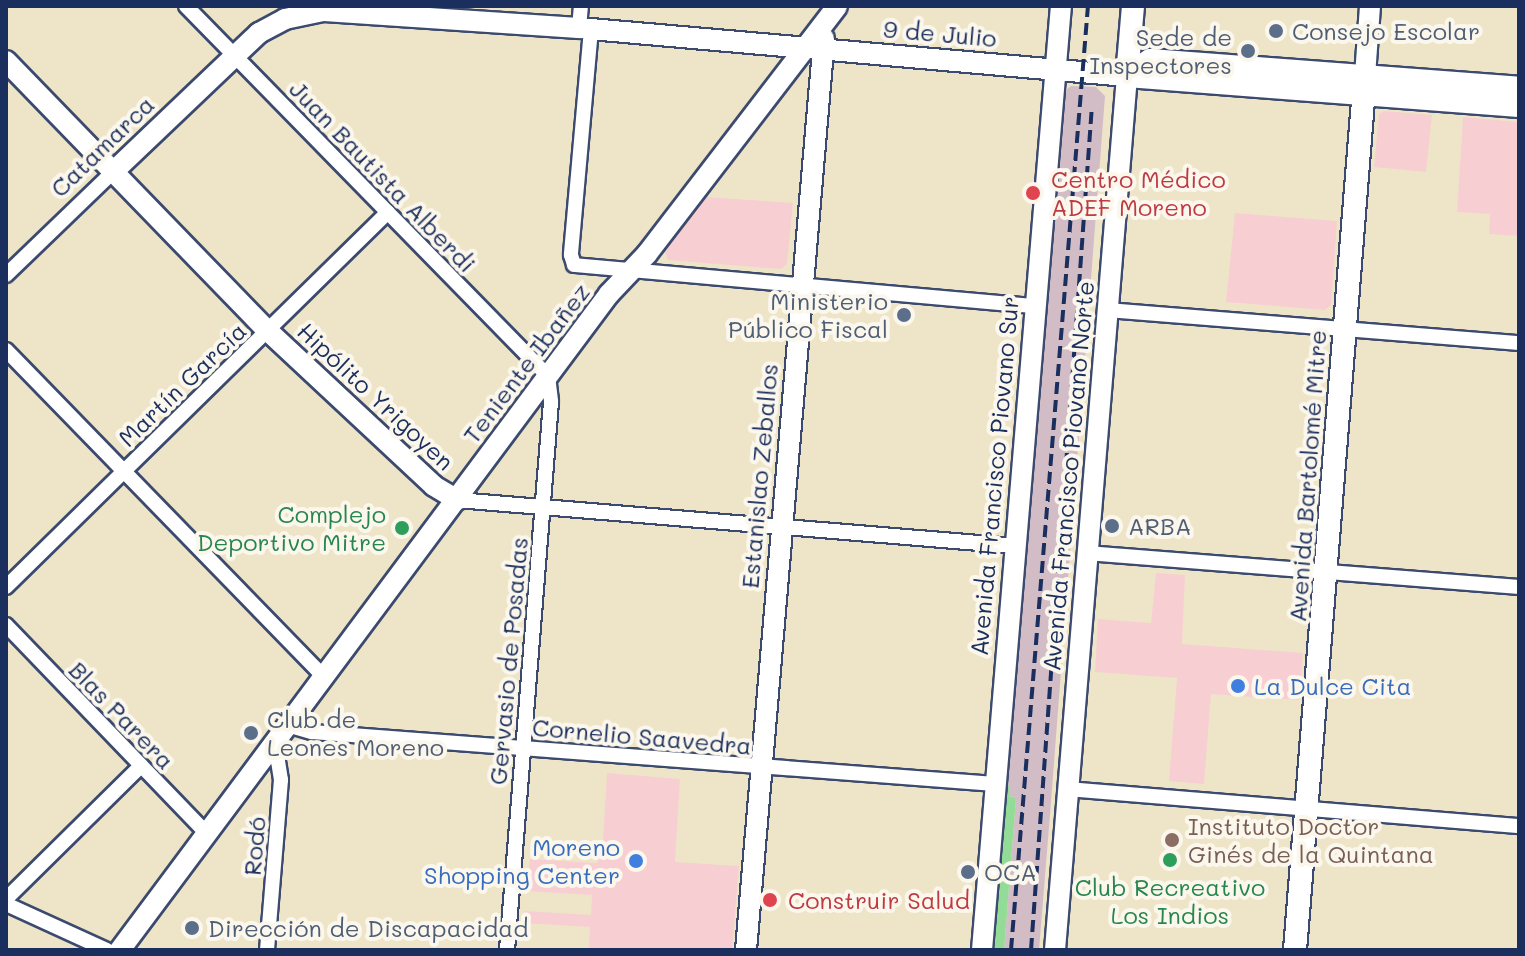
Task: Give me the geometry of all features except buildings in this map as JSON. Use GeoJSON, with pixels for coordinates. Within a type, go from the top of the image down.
{"type":"FeatureCollection","features":[{"type":"Feature","properties":{"kind":"main road","name":"Avenida Francisco Piovano Norte"},"geometry":{"type":"LineString","coordinates":[[1127,76],[1133,6]]}},
{"type":"Feature","properties":{"kind":"main road"},"geometry":{"type":"LineString","coordinates":[[1127,76],[1364,86],[1519,88]]}},
{"type":"Feature","properties":{"kind":"main road"},"geometry":{"type":"LineString","coordinates":[[1364,86],[1519,106]]}},
{"type":"Feature","properties":{"kind":"main road","name":"Avenida Bartolomé Mitre"},"geometry":{"type":"LineString","coordinates":[[1295,950],[1364,86]]}},
{"type":"Feature","properties":{"kind":"street","name":"Juan Bautista Alberdi"},"geometry":{"type":"LineString","coordinates":[[186,6],[548,376]]}},
{"type":"Feature","properties":{"kind":"street"},"geometry":{"type":"LineString","coordinates":[[581,6],[585,28],[571,255],[574,265],[630,273],[1034,306]]}},
{"type":"Feature","properties":{"kind":"street","name":"Avenida Francisco Piovano Sur"},"geometry":{"type":"LineString","coordinates":[[982,950],[1061,6]]}},
{"type":"Feature","properties":{"kind":"street","name":"Avenida Bartolomé Mitre"},"geometry":{"type":"LineString","coordinates":[[1364,86],[1370,6]]}},
{"type":"Feature","properties":{"kind":"street","name":"9 de Julio"},"geometry":{"type":"LineString","coordinates":[[233,55],[285,19],[351,9],[1127,76]]}},
{"type":"Feature","properties":{"kind":"street","name":"Estanislao Zeballos"},"geometry":{"type":"LineString","coordinates":[[746,950],[802,287],[815,48],[830,11]]}},
{"type":"Feature","properties":{"kind":"street","name":"Teniente Ibañez"},"geometry":{"type":"LineString","coordinates":[[120,950],[548,376],[815,48]]}},
{"type":"Feature","properties":{"kind":"street","name":"Catamarca"},"geometry":{"type":"LineString","coordinates":[[6,275],[233,55]]}},
{"type":"Feature","properties":{"kind":"street","name":"Hipólito Yrigoyen"},"geometry":{"type":"LineString","coordinates":[[6,61],[268,331],[434,486],[457,500],[1015,546]]}},
{"type":"Feature","properties":{"kind":"street","name":"Avenida Francisco Piovano Norte"},"geometry":{"type":"LineString","coordinates":[[1055,950],[1127,76]]}},
{"type":"Feature","properties":{"kind":"street","name":"Martín García"},"geometry":{"type":"LineString","coordinates":[[6,587],[388,212]]}},
{"type":"Feature","properties":{"kind":"street"},"geometry":{"type":"LineString","coordinates":[[1108,310],[1519,343]]}},
{"type":"Feature","properties":{"kind":"street"},"geometry":{"type":"LineString","coordinates":[[6,350],[324,677]]}},
{"type":"Feature","properties":{"kind":"street","name":"Gervasio de Posadas"},"geometry":{"type":"LineString","coordinates":[[507,950],[543,507],[548,376]]}},
{"type":"Feature","properties":{"kind":"street"},"geometry":{"type":"LineString","coordinates":[[1087,553],[1519,587]]}},
{"type":"Feature","properties":{"kind":"street","name":"Blas Parera"},"geometry":{"type":"LineString","coordinates":[[6,625],[207,834]]}},
{"type":"Feature","properties":{"kind":"street","name":"Cornelio Saavedra"},"geometry":{"type":"LineString","coordinates":[[287,725],[312,732],[995,784]]}},
{"type":"Feature","properties":{"kind":"street","name":"Rodó"},"geometry":{"type":"LineString","coordinates":[[267,950],[281,780],[278,761],[269,750]]}},
{"type":"Feature","properties":{"kind":"street"},"geometry":{"type":"LineString","coordinates":[[107,950],[6,902],[141,766]]}},
{"type":"Feature","properties":{"kind":"street"},"geometry":{"type":"LineString","coordinates":[[1068,789],[1519,826]]}},
{"type":"Feature","properties":{"kind":"shaded area"},"geometry":{"type":"Polygon","coordinates":[[[1071,86],[1096,87],[1105,96],[1050,815],[1039,950],[1004,950],[1016,798],[1009,796],[1007,778],[1066,90],[1071,86]]]}},
{"type":"Feature","properties":{"kind":"shaded area"},"geometry":{"type":"Polygon","coordinates":[[[1384,111],[1432,115],[1426,172],[1374,167],[1379,114],[1384,111]]]}},
{"type":"Feature","properties":{"kind":"shaded area"},"geometry":{"type":"Polygon","coordinates":[[[1463,117],[1519,122],[1519,236],[1489,234],[1490,214],[1457,212],[1463,117]]]}},
{"type":"Feature","properties":{"kind":"shaded area"},"geometry":{"type":"Polygon","coordinates":[[[706,197],[793,203],[787,264],[781,269],[668,260],[665,252],[706,197]]]}},
{"type":"Feature","properties":{"kind":"shaded area"},"geometry":{"type":"Polygon","coordinates":[[[1235,213],[1337,221],[1331,305],[1325,310],[1226,302],[1235,213]]]}},
{"type":"Feature","properties":{"kind":"shaded area","name":"La Dulce Cita"},"geometry":{"type":"Polygon","coordinates":[[[1156,573],[1185,575],[1182,644],[1303,653],[1299,700],[1211,694],[1204,784],[1169,781],[1177,678],[1095,672],[1098,619],[1151,623],[1156,573]]]}},
{"type":"Feature","properties":{"kind":"shaded area","name":"Moreno Shopping Center"},"geometry":{"type":"Polygon","coordinates":[[[607,773],[680,779],[675,862],[739,866],[732,950],[589,950],[590,927],[523,923],[524,911],[591,915],[592,895],[527,891],[530,859],[596,863],[602,855],[607,773]]]}},
{"type":"Feature","properties":{"kind":"green space"},"geometry":{"type":"Polygon","coordinates":[[[1002,784],[1009,785],[1009,796],[1016,798],[1004,950],[988,950],[1002,784]]]}},
{"type":"Feature","properties":{"kind":"railway"},"geometry":{"type":"LineString","coordinates":[[1011,950],[1088,6]]}},
{"type":"Feature","properties":{"kind":"railway"},"geometry":{"type":"LineString","coordinates":[[1031,950],[1092,106]]}},
{"type":"Feature","properties":{"kind":"place","name":"Consejo Escolar"},"geometry":{"type":"Point","coordinates":[1276,31]}},
{"type":"Feature","properties":{"kind":"place","name":"Sede de Inspectores"},"geometry":{"type":"Point","coordinates":[1248,51]}},
{"type":"Feature","properties":{"kind":"place","name":"Centro Médico ADEF Moreno"},"geometry":{"type":"Point","coordinates":[1033,193]}},
{"type":"Feature","properties":{"kind":"place","name":"Ministerio Público Fiscal"},"geometry":{"type":"Point","coordinates":[904,315]}},
{"type":"Feature","properties":{"kind":"place","name":"ARBA"},"geometry":{"type":"Point","coordinates":[1112,526]}},
{"type":"Feature","properties":{"kind":"place","name":"Complejo Deportivo Mitre"},"geometry":{"type":"Point","coordinates":[402,528]}},
{"type":"Feature","properties":{"kind":"place","name":"La Dulce Cita"},"geometry":{"type":"Point","coordinates":[1238,686]}},
{"type":"Feature","properties":{"kind":"place","name":"Club de Leones Moreno"},"geometry":{"type":"Point","coordinates":[251,733]}},
{"type":"Feature","properties":{"kind":"place","name":"Instituto Doctor Ginés de la Quintana"},"geometry":{"type":"Point","coordinates":[1172,840]}},
{"type":"Feature","properties":{"kind":"place","name":"Club Recreativo Los Indios"},"geometry":{"type":"Point","coordinates":[1170,860]}},
{"type":"Feature","properties":{"kind":"place","name":"Moreno Shopping Center"},"geometry":{"type":"Point","coordinates":[636,861]}},
{"type":"Feature","properties":{"kind":"place","name":"OCA"},"geometry":{"type":"Point","coordinates":[968,872]}},
{"type":"Feature","properties":{"kind":"place","name":"Construir Salud"},"geometry":{"type":"Point","coordinates":[770,900]}},
{"type":"Feature","properties":{"kind":"place","name":"Dirección de Discapacidad"},"geometry":{"type":"Point","coordinates":[192,928]}}]}
